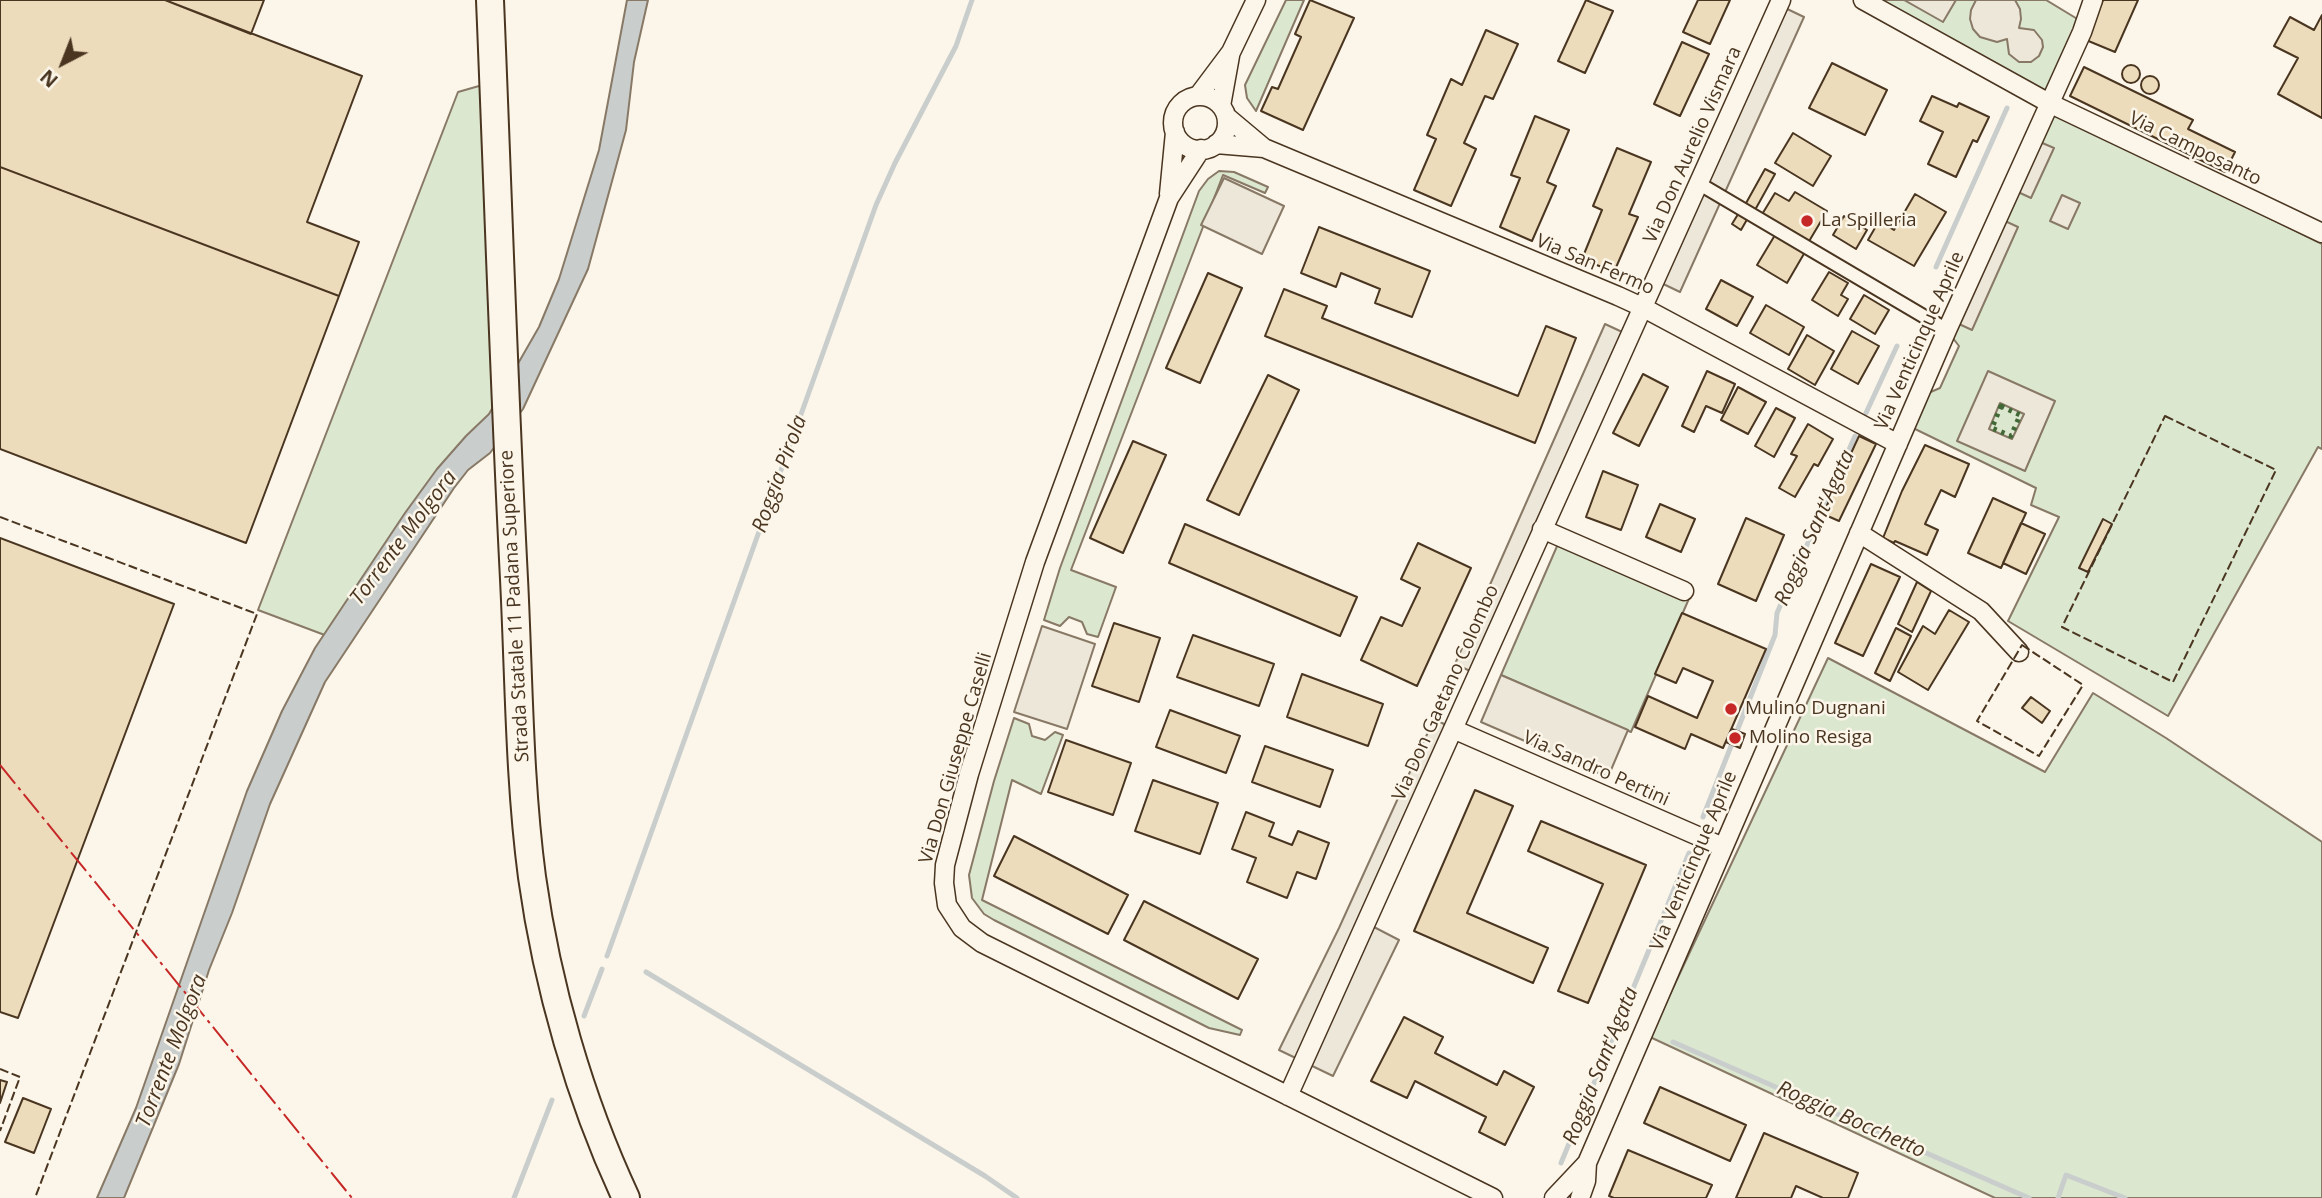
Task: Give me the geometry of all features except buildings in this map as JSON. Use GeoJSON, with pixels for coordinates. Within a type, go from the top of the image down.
{"type":"FeatureCollection","features":[{"type":"Feature","properties":{"kind":"main road","name":"Strada Statale 11 Padana Superiore"},"geometry":{"type":"LineString","coordinates":[[490,0],[506,442],[525,800],[532,878],[548,962],[576,1066],[594,1121],[626,1198]]}},
{"type":"Feature","properties":{"kind":"street"},"geometry":{"type":"LineString","coordinates":[[1198,96],[1231,52],[1256,0]]}},
{"type":"Feature","properties":{"kind":"street","name":"Via Don Aurelio Vismara"},"geometry":{"type":"LineString","coordinates":[[1642,307],[1781,0]]}},
{"type":"Feature","properties":{"kind":"street","name":"Via Camposanto"},"geometry":{"type":"LineString","coordinates":[[1863,0],[2049,103],[2322,233]]}},
{"type":"Feature","properties":{"kind":"street","name":"Via Venticinque Aprile"},"geometry":{"type":"LineString","coordinates":[[1554,1198],[1587,1163],[1947,330],[2082,32],[2093,0]]}},
{"type":"Feature","properties":{"kind":"street"},"geometry":{"type":"LineString","coordinates":[[1209,147],[1225,134],[1224,111],[1231,52]]}},
{"type":"Feature","properties":{"kind":"street"},"geometry":{"type":"LineString","coordinates":[[1198,96],[1206,96],[1264,148],[1183,144],[1175,132],[1174,116],[1177,108],[1198,96]]}},
{"type":"Feature","properties":{"kind":"street","name":"Via Don Giuseppe Caselli"},"geometry":{"type":"LineString","coordinates":[[1175,132],[1169,198],[1035,562],[969,774],[945,868],[944,893],[952,914],[973,937],[1288,1096],[1496,1197]]}},
{"type":"Feature","properties":{"kind":"street","name":"Via Don Giuseppe Caselli"},"geometry":{"type":"LineString","coordinates":[[1169,198],[1209,147]]}},
{"type":"Feature","properties":{"kind":"street","name":"Via San Fermo"},"geometry":{"type":"LineString","coordinates":[[1264,148],[1642,307],[1898,443]]}},
{"type":"Feature","properties":{"kind":"street"},"geometry":{"type":"LineString","coordinates":[[1699,183],[1947,330]]}},
{"type":"Feature","properties":{"kind":"street","name":"Via Don Gaetano Colombo"},"geometry":{"type":"LineString","coordinates":[[1288,1096],[1642,307]]}},
{"type":"Feature","properties":{"kind":"street"},"geometry":{"type":"LineString","coordinates":[[1542,529],[1684,591]]}},
{"type":"Feature","properties":{"kind":"street"},"geometry":{"type":"LineString","coordinates":[[1859,533],[1981,611],[2019,652]]}},
{"type":"Feature","properties":{"kind":"street","name":"Via Sandro Pertini"},"geometry":{"type":"LineString","coordinates":[[1453,729],[1723,847]]}},
{"type":"Feature","properties":{"kind":"street","name":"Via Venticinque Aprile"},"geometry":{"type":"LineString","coordinates":[[1580,1198],[1586,1181],[1587,1163]]}},
{"type":"Feature","properties":{"kind":"green space"},"geometry":{"type":"Polygon","coordinates":[[[1286,0],[1304,0],[1256,111],[1247,98],[1245,85],[1286,0]]]}},
{"type":"Feature","properties":{"kind":"green space"},"geometry":{"type":"Polygon","coordinates":[[[1864,0],[2046,0],[2084,23],[2048,102],[1864,0]]]}},
{"type":"Feature","properties":{"kind":"green space"},"geometry":{"type":"Polygon","coordinates":[[[493,82],[505,405],[338,640],[258,610],[458,92],[493,82]]]}},
{"type":"Feature","properties":{"kind":"green space"},"geometry":{"type":"Polygon","coordinates":[[[2050,110],[2322,244],[2322,449],[2318,447],[2168,716],[2008,621],[2059,517],[2031,505],[2036,488],[1913,428],[1926,394],[1940,388],[1959,346],[1952,337],[2050,110]]]}},
{"type":"Feature","properties":{"kind":"green space"},"geometry":{"type":"Polygon","coordinates":[[[1219,171],[1234,172],[1268,187],[1265,193],[1223,175],[1071,570],[1116,587],[1098,637],[1087,634],[1082,622],[1069,617],[1060,626],[1044,620],[1060,568],[1199,191],[1208,179],[1219,171]]]}},
{"type":"Feature","properties":{"kind":"green space"},"geometry":{"type":"Polygon","coordinates":[[[1561,537],[1691,594],[1631,732],[1501,675],[1561,537]]]}},
{"type":"Feature","properties":{"kind":"green space"},"geometry":{"type":"Polygon","coordinates":[[[1828,658],[2045,772],[2093,693],[2322,842],[2322,1198],[1995,1198],[1650,1037],[1828,658]]]}},
{"type":"Feature","properties":{"kind":"green space"},"geometry":{"type":"Polygon","coordinates":[[[1014,718],[1029,724],[1032,736],[1045,740],[1055,732],[1063,735],[1041,794],[1012,780],[982,900],[1242,1030],[1240,1035],[1209,1028],[994,920],[984,914],[972,898],[969,875],[1014,718]]]}},
{"type":"Feature","properties":{"kind":"shaded area"},"geometry":{"type":"Polygon","coordinates":[[[1904,0],[1956,0],[1943,22],[1904,0]]]}},
{"type":"Feature","properties":{"kind":"shaded area"},"geometry":{"type":"Polygon","coordinates":[[[1976,0],[2015,0],[2020,9],[2019,28],[2034,30],[2042,40],[2043,47],[2039,56],[2031,62],[2019,62],[2009,54],[2007,39],[1997,42],[1980,37],[1973,29],[1970,19],[1976,0]]]}},
{"type":"Feature","properties":{"kind":"shaded area"},"geometry":{"type":"Polygon","coordinates":[[[1781,6],[1804,17],[1680,292],[1657,281],[1781,6]]]}},
{"type":"Feature","properties":{"kind":"shaded area"},"geometry":{"type":"Polygon","coordinates":[[[2040,142],[2054,148],[2031,198],[2018,192],[2040,142]]]}},
{"type":"Feature","properties":{"kind":"shaded area"},"geometry":{"type":"Polygon","coordinates":[[[1224,178],[1284,206],[1262,254],[1201,225],[1224,178]]]}},
{"type":"Feature","properties":{"kind":"shaded area"},"geometry":{"type":"Polygon","coordinates":[[[2062,195],[2080,203],[2068,229],[2050,221],[2062,195]]]}},
{"type":"Feature","properties":{"kind":"shaded area"},"geometry":{"type":"Polygon","coordinates":[[[2005,221],[2018,227],[1972,330],[1959,324],[2005,221]]]}},
{"type":"Feature","properties":{"kind":"shaded area"},"geometry":{"type":"Polygon","coordinates":[[[1605,324],[1633,337],[1483,677],[1455,664],[1605,324]]]}},
{"type":"Feature","properties":{"kind":"shaded area"},"geometry":{"type":"Polygon","coordinates":[[[1988,371],[2055,401],[2025,471],[1957,441],[1988,371]],[[2000,403],[1989,429],[2012,439],[2024,414],[2000,403]]]}},
{"type":"Feature","properties":{"kind":"shaded area"},"geometry":{"type":"Polygon","coordinates":[[[1042,626],[1095,644],[1067,729],[1014,712],[1042,626]]]}},
{"type":"Feature","properties":{"kind":"shaded area"},"geometry":{"type":"Polygon","coordinates":[[[1501,675],[1628,730],[1608,777],[1481,722],[1501,675]]]}},
{"type":"Feature","properties":{"kind":"shaded area"},"geometry":{"type":"Polygon","coordinates":[[[1434,719],[1460,732],[1372,926],[1399,940],[1333,1076],[1279,1050],[1339,928],[1434,719]]]}},
{"type":"Feature","properties":{"kind":"water","name":"Torrente Molgora"},"geometry":{"type":"Polygon","coordinates":[[[627,0],[648,0],[634,62],[626,130],[588,269],[523,409],[490,453],[468,470],[454,488],[325,682],[270,804],[209,970],[179,1064],[124,1198],[97,1198],[136,1108],[247,791],[282,711],[315,648],[405,513],[437,469],[489,414],[539,327],[559,279],[599,150],[627,0]]]}},
{"type":"Feature","properties":{"kind":"waterway","name":"Roggia Pirola"},"geometry":{"type":"LineString","coordinates":[[607,956],[876,205],[956,46],[972,0]]}},
{"type":"Feature","properties":{"kind":"waterway","name":"Roggia Sant'Agata"},"geometry":{"type":"LineString","coordinates":[[1936,267],[2007,108]]}},
{"type":"Feature","properties":{"kind":"waterway","name":"Roggia Sant'Agata"},"geometry":{"type":"LineString","coordinates":[[1866,413],[1897,346]]}},
{"type":"Feature","properties":{"kind":"waterway","name":"Roggia Sant'Agata"},"geometry":{"type":"LineString","coordinates":[[1703,817],[1775,635],[1777,613],[1855,436]]}},
{"type":"Feature","properties":{"kind":"waterway","name":"Roggia Sant'Agata"},"geometry":{"type":"LineString","coordinates":[[1561,1163],[1689,853]]}},
{"type":"Feature","properties":{"kind":"waterway","name":"Roggia Pirola"},"geometry":{"type":"LineString","coordinates":[[584,1016],[602,969]]}},
{"type":"Feature","properties":{"kind":"waterway"},"geometry":{"type":"LineString","coordinates":[[646,972],[985,1176],[1017,1198]]}},
{"type":"Feature","properties":{"kind":"waterway","name":"Roggia Bocchetto"},"geometry":{"type":"LineString","coordinates":[[1673,1042],[2029,1198]]}},
{"type":"Feature","properties":{"kind":"waterway","name":"Roggia Pirola"},"geometry":{"type":"LineString","coordinates":[[514,1198],[552,1100]]}},
{"type":"Feature","properties":{"kind":"waterway","name":"Roggia Bocchetto"},"geometry":{"type":"LineString","coordinates":[[2058,1198],[2066,1175],[2125,1198]]}},
{"type":"Feature","properties":{"kind":"hedge"},"geometry":{"type":"LineString","coordinates":[[2001,406],[2020,415],[2011,436],[1992,428],[2001,406]]}},
{"type":"Feature","properties":{"kind":"fence"},"geometry":{"type":"LineString","coordinates":[[2165,416],[2276,470],[2173,682],[2062,627],[2165,416]]}},
{"type":"Feature","properties":{"kind":"fence"},"geometry":{"type":"LineString","coordinates":[[0,517],[257,614],[35,1198]]}},
{"type":"Feature","properties":{"kind":"fence"},"geometry":{"type":"LineString","coordinates":[[2022,645],[2083,685],[2039,756],[1977,721],[2022,645]]}},
{"type":"Feature","properties":{"kind":"fence"},"geometry":{"type":"LineString","coordinates":[[0,1069],[20,1077],[0,1131]]}},
{"type":"Feature","properties":{"kind":"power"},"geometry":{"type":"LineString","coordinates":[[0,765],[352,1198]]}},
{"type":"Feature","properties":{"kind":"place","name":"La Spilleria"},"geometry":{"type":"Point","coordinates":[1807,221]}},
{"type":"Feature","properties":{"kind":"place","name":"Mulino Dugnani"},"geometry":{"type":"Point","coordinates":[1731,709]}},
{"type":"Feature","properties":{"kind":"place","name":"Molino Resiga"},"geometry":{"type":"Point","coordinates":[1735,738]}}]}
